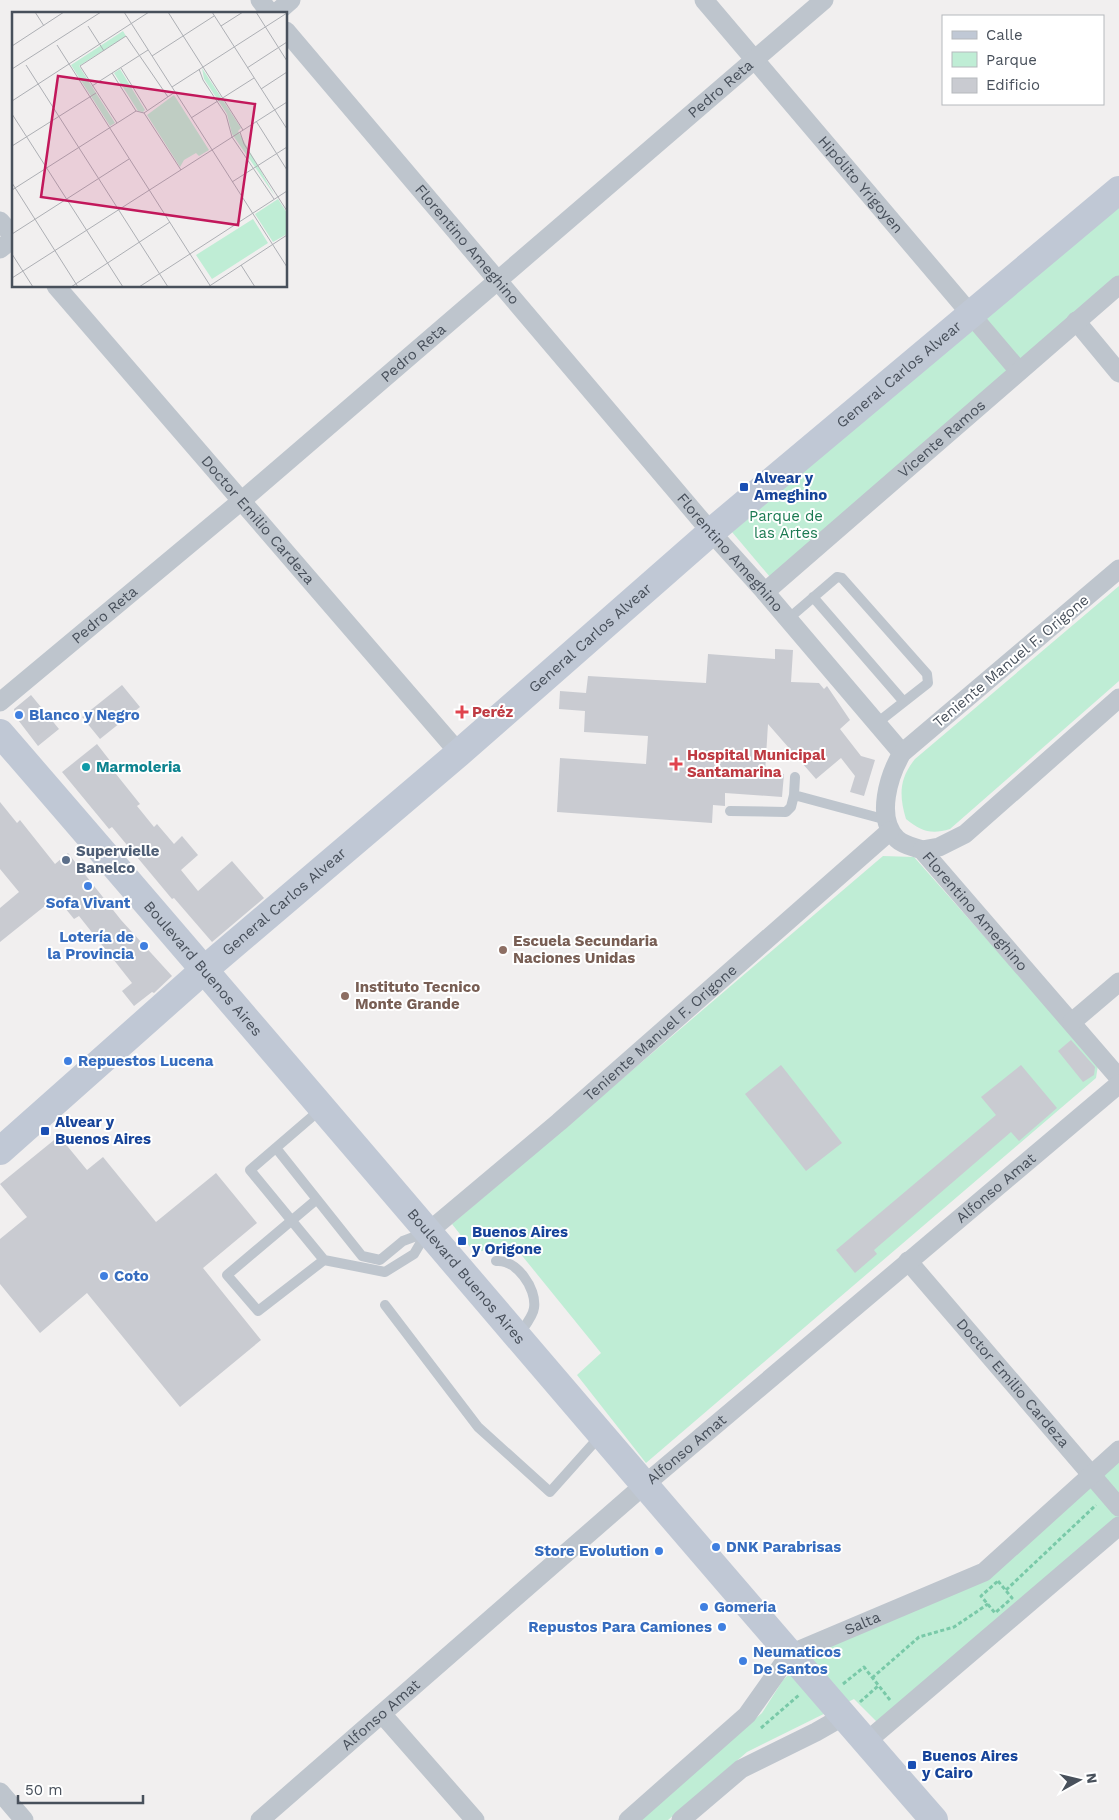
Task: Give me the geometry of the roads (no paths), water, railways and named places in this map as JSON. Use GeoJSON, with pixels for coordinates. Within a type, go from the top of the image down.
{"type":"FeatureCollection","features":[{"type":"Feature","properties":{"kind":"street"},"geometry":{"type":"LineString","coordinates":[[260,0],[271,12]]}},
{"type":"Feature","properties":{"kind":"street"},"geometry":{"type":"LineString","coordinates":[[276,12],[291,0]]}},
{"type":"Feature","properties":{"kind":"street","name":"Hipólito Yrigoyen"},"geometry":{"type":"LineString","coordinates":[[704,0],[1019,371]]}},
{"type":"Feature","properties":{"kind":"street","name":"Pedro Reta"},"geometry":{"type":"LineString","coordinates":[[0,702],[240,502],[824,0]]}},
{"type":"Feature","properties":{"kind":"street","name":"Florentino Ameghino"},"geometry":{"type":"LineString","coordinates":[[288,33],[711,532],[765,592],[902,753]]}},
{"type":"Feature","properties":{"kind":"street","name":"General Carlos Alvear"},"geometry":{"type":"LineString","coordinates":[[0,1151],[205,969],[459,753],[711,532],[1119,190]]}},
{"type":"Feature","properties":{"kind":"street"},"geometry":{"type":"LineString","coordinates":[[0,221],[12,236]]}},
{"type":"Feature","properties":{"kind":"street"},"geometry":{"type":"LineString","coordinates":[[0,249],[12,240]]}},
{"type":"Feature","properties":{"kind":"street","name":"Vicente Ramos"},"geometry":{"type":"LineString","coordinates":[[765,592],[1119,285]]}},
{"type":"Feature","properties":{"kind":"street","name":"Doctor Emilio Cardeza"},"geometry":{"type":"LineString","coordinates":[[58,288],[240,502],[459,753]]}},
{"type":"Feature","properties":{"kind":"street"},"geometry":{"type":"LineString","coordinates":[[1076,322],[1119,373]]}},
{"type":"Feature","properties":{"kind":"street","name":"Teniente Manuel F. Origone"},"geometry":{"type":"LineString","coordinates":[[902,753],[1119,569]]}},
{"type":"Feature","properties":{"kind":"street"},"geometry":{"type":"LineString","coordinates":[[922,850],[939,847],[965,834],[1119,698]]}},
{"type":"Feature","properties":{"kind":"street","name":"Boulevard Buenos Aires"},"geometry":{"type":"LineString","coordinates":[[0,733],[205,969],[643,1486],[934,1820]]}},
{"type":"Feature","properties":{"kind":"street"},"geometry":{"type":"LineString","coordinates":[[888,825],[889,785],[902,753]]}},
{"type":"Feature","properties":{"kind":"street","name":"Florentino Ameghino"},"geometry":{"type":"LineString","coordinates":[[888,825],[898,840],[922,850],[1119,1078]]}},
{"type":"Feature","properties":{"kind":"street","name":"Teniente Manuel F. Origone"},"geometry":{"type":"LineString","coordinates":[[428,1232],[559,1122],[888,825]]}},
{"type":"Feature","properties":{"kind":"street"},"geometry":{"type":"LineString","coordinates":[[1072,1022],[1119,982]]}},
{"type":"Feature","properties":{"kind":"street","name":"Alfonso Amat"},"geometry":{"type":"LineString","coordinates":[[260,1820],[643,1486],[1119,1084]]}},
{"type":"Feature","properties":{"kind":"street","name":"Doctor Emilio Cardeza"},"geometry":{"type":"LineString","coordinates":[[908,1261],[1113,1500]]}},
{"type":"Feature","properties":{"kind":"street","name":"Salta"},"geometry":{"type":"LineString","coordinates":[[790,1654],[984,1572],[1119,1450]]}},
{"type":"Feature","properties":{"kind":"street"},"geometry":{"type":"LineString","coordinates":[[866,1742],[1119,1526]]}},
{"type":"Feature","properties":{"kind":"street"},"geometry":{"type":"LineString","coordinates":[[628,1820],[747,1715],[790,1654]]}},
{"type":"Feature","properties":{"kind":"street"},"geometry":{"type":"LineString","coordinates":[[681,1820],[741,1768],[816,1732],[836,1707]]}},
{"type":"Feature","properties":{"kind":"street"},"geometry":{"type":"LineString","coordinates":[[382,1714],[475,1820]]}},
{"type":"Feature","properties":{"kind":"street"},"geometry":{"type":"LineString","coordinates":[[0,1792],[24,1820]]}},
{"type":"Feature","properties":{"kind":"lane"},"geometry":{"type":"LineString","coordinates":[[788,619],[836,576],[842,578],[921,667],[929,678],[928,683],[876,723]]}},
{"type":"Feature","properties":{"kind":"lane"},"geometry":{"type":"LineString","coordinates":[[813,596],[904,702]]}},
{"type":"Feature","properties":{"kind":"lane"},"geometry":{"type":"LineString","coordinates":[[730,811],[786,812],[791,807],[795,777]]}},
{"type":"Feature","properties":{"kind":"lane"},"geometry":{"type":"LineString","coordinates":[[794,795],[888,825]]}},
{"type":"Feature","properties":{"kind":"lane"},"geometry":{"type":"LineString","coordinates":[[322,1108],[250,1170],[324,1260],[385,1272],[414,1254],[428,1232]]}},
{"type":"Feature","properties":{"kind":"lane"},"geometry":{"type":"LineString","coordinates":[[276,1148],[362,1256],[380,1260],[403,1241],[428,1232]]}},
{"type":"Feature","properties":{"kind":"lane"},"geometry":{"type":"LineString","coordinates":[[316,1200],[228,1275],[258,1311],[324,1260]]}},
{"type":"Feature","properties":{"kind":"lane"},"geometry":{"type":"LineString","coordinates":[[496,1261],[505,1260],[514,1266],[533,1292],[535,1309],[518,1337]]}},
{"type":"Feature","properties":{"kind":"lane"},"geometry":{"type":"LineString","coordinates":[[385,1305],[478,1427],[550,1492],[601,1436]]}},
{"type":"Feature","properties":{"kind":"place","name":"Alvear y Ameghino"},"geometry":{"type":"Point","coordinates":[744,487]}},
{"type":"Feature","properties":{"kind":"place","name":"Peréz"},"geometry":{"type":"Point","coordinates":[462,712]}},
{"type":"Feature","properties":{"kind":"place","name":"Blanco y Negro"},"geometry":{"type":"Point","coordinates":[19,715]}},
{"type":"Feature","properties":{"kind":"place","name":"Hospital Municipal Santamarina"},"geometry":{"type":"Point","coordinates":[676,764]}},
{"type":"Feature","properties":{"kind":"place","name":"Marmoleria"},"geometry":{"type":"Point","coordinates":[86,767]}},
{"type":"Feature","properties":{"kind":"place","name":"Supervielle Banelco"},"geometry":{"type":"Point","coordinates":[66,860]}},
{"type":"Feature","properties":{"kind":"place","name":"Sofa Vivant"},"geometry":{"type":"Point","coordinates":[88,886]}},
{"type":"Feature","properties":{"kind":"place","name":"Lotería de la Provincia"},"geometry":{"type":"Point","coordinates":[144,946]}},
{"type":"Feature","properties":{"kind":"place","name":"Escuela Secundaria Naciones Unidas"},"geometry":{"type":"Point","coordinates":[503,950]}},
{"type":"Feature","properties":{"kind":"place","name":"Instituto Tecnico Monte Grande"},"geometry":{"type":"Point","coordinates":[345,996]}},
{"type":"Feature","properties":{"kind":"place","name":"Repuestos Lucena"},"geometry":{"type":"Point","coordinates":[68,1061]}},
{"type":"Feature","properties":{"kind":"place","name":"Alvear y Buenos Aires"},"geometry":{"type":"Point","coordinates":[45,1131]}},
{"type":"Feature","properties":{"kind":"place","name":"Buenos Aires y Origone"},"geometry":{"type":"Point","coordinates":[462,1241]}},
{"type":"Feature","properties":{"kind":"place","name":"Coto"},"geometry":{"type":"Point","coordinates":[104,1276]}},
{"type":"Feature","properties":{"kind":"place","name":"DNK Parabrisas"},"geometry":{"type":"Point","coordinates":[716,1547]}},
{"type":"Feature","properties":{"kind":"place","name":"Store Evolution"},"geometry":{"type":"Point","coordinates":[659,1551]}},
{"type":"Feature","properties":{"kind":"place","name":"Gomeria"},"geometry":{"type":"Point","coordinates":[704,1607]}},
{"type":"Feature","properties":{"kind":"place","name":"Repustos Para Camiones"},"geometry":{"type":"Point","coordinates":[722,1627]}},
{"type":"Feature","properties":{"kind":"place","name":"Neumaticos De Santos"},"geometry":{"type":"Point","coordinates":[743,1661]}},
{"type":"Feature","properties":{"kind":"place","name":"Buenos Aires y Cairo"},"geometry":{"type":"Point","coordinates":[912,1765]}},
{"type":"Feature","properties":{"kind":"park label","name":"Parque de las Artes"},"geometry":{"type":"Point","coordinates":[786,524]}}]}
